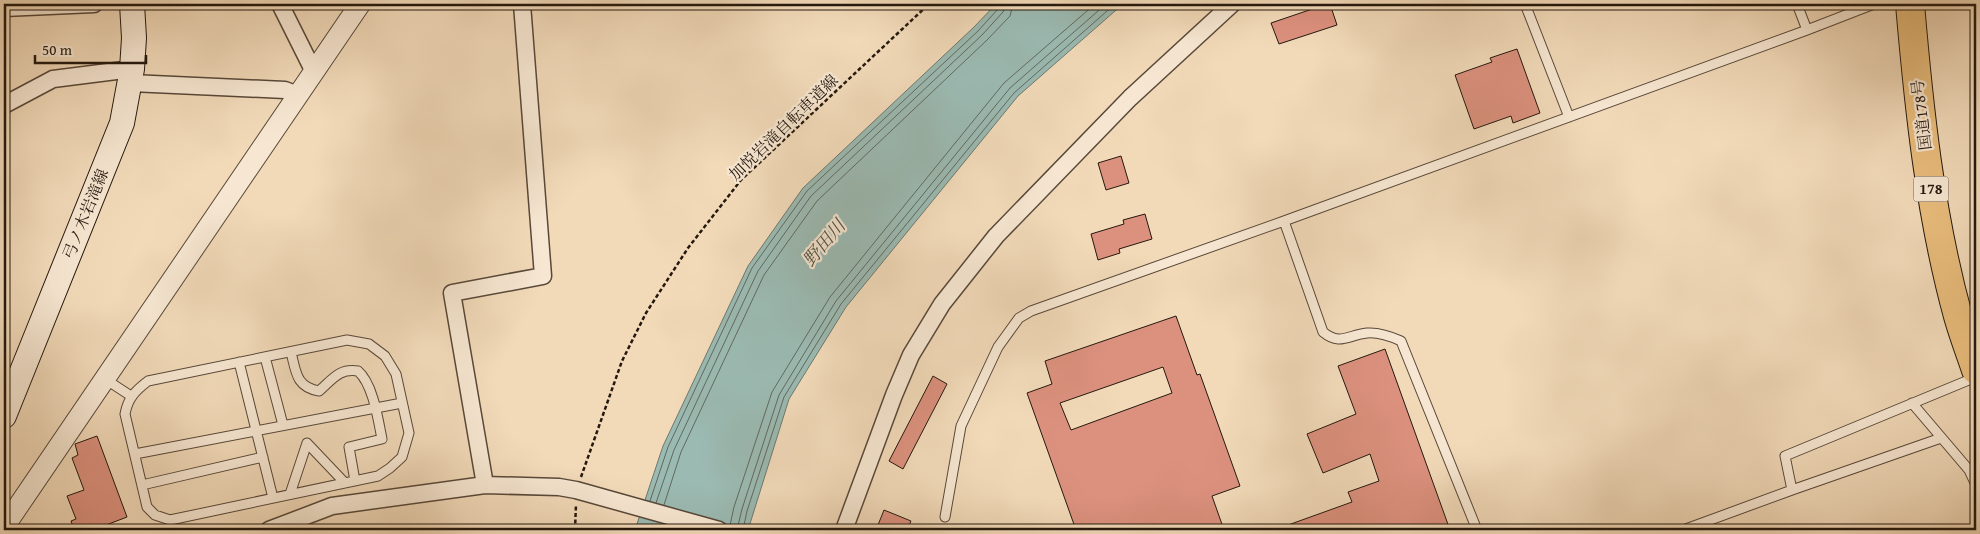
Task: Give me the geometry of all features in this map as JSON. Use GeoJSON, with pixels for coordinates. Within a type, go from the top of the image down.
{"type":"FeatureCollection","features":[{"type":"Feature","properties":{"kind":"highway","name":"国道178号"},"geometry":{"type":"LineString","coordinates":[[1910,4],[1920,120],[1938,231],[1958,317],[1976,370]]}},
{"type":"Feature","properties":{"kind":"main road","name":"弓ノ木岩滝線"},"geometry":{"type":"LineString","coordinates":[[4,416],[12,374],[122,123],[132,76],[134,38],[132,4]]}},
{"type":"Feature","properties":{"kind":"street"},"geometry":{"type":"LineString","coordinates":[[4,8],[94,4]]}},
{"type":"Feature","properties":{"kind":"street"},"geometry":{"type":"LineString","coordinates":[[280,4],[314,72]]}},
{"type":"Feature","properties":{"kind":"street"},"geometry":{"type":"LineString","coordinates":[[4,527],[360,4]]}},
{"type":"Feature","properties":{"kind":"street"},"geometry":{"type":"LineString","coordinates":[[485,486],[452,293],[543,276],[522,4]]}},
{"type":"Feature","properties":{"kind":"street"},"geometry":{"type":"LineString","coordinates":[[844,530],[894,395],[912,355],[942,304],[996,236],[1130,98],[1232,4]]}},
{"type":"Feature","properties":{"kind":"street"},"geometry":{"type":"LineString","coordinates":[[4,106],[53,79],[132,76],[285,90],[298,95]]}},
{"type":"Feature","properties":{"kind":"street"},"geometry":{"type":"LineString","coordinates":[[269,530],[332,506],[485,486],[559,487],[584,491],[719,530]]}},
{"type":"Feature","properties":{"kind":"lane"},"geometry":{"type":"LineString","coordinates":[[1525,4],[1569,117]]}},
{"type":"Feature","properties":{"kind":"lane"},"geometry":{"type":"LineString","coordinates":[[1797,4],[1807,30]]}},
{"type":"Feature","properties":{"kind":"lane"},"geometry":{"type":"LineString","coordinates":[[945,517],[961,426],[998,347],[1019,318],[1031,310],[1284,221],[1874,4]]}},
{"type":"Feature","properties":{"kind":"lane"},"geometry":{"type":"LineString","coordinates":[[1284,221],[1323,332],[1332,339],[1339,340],[1368,333],[1387,335],[1401,341],[1478,530]]}},
{"type":"Feature","properties":{"kind":"lane"},"geometry":{"type":"LineString","coordinates":[[347,340],[369,344],[385,356],[396,374],[408,433],[402,457],[378,476],[170,520],[155,515],[147,507],[125,414],[128,401],[137,389],[148,382],[265,357],[347,340]]}},
{"type":"Feature","properties":{"kind":"lane"},"geometry":{"type":"LineString","coordinates":[[291,352],[298,377],[303,386],[310,389],[319,391],[343,370],[358,371],[366,382],[375,408],[382,439],[349,447],[355,481]]}},
{"type":"Feature","properties":{"kind":"lane"},"geometry":{"type":"LineString","coordinates":[[265,357],[282,425]]}},
{"type":"Feature","properties":{"kind":"lane"},"geometry":{"type":"LineString","coordinates":[[239,362],[273,498]]}},
{"type":"Feature","properties":{"kind":"lane"},"geometry":{"type":"LineString","coordinates":[[1792,490],[1785,456],[1976,377]]}},
{"type":"Feature","properties":{"kind":"lane"},"geometry":{"type":"LineString","coordinates":[[105,379],[132,396]]}},
{"type":"Feature","properties":{"kind":"lane"},"geometry":{"type":"LineString","coordinates":[[135,454],[402,403]]}},
{"type":"Feature","properties":{"kind":"lane"},"geometry":{"type":"LineString","coordinates":[[1912,403],[1969,470],[1976,485]]}},
{"type":"Feature","properties":{"kind":"lane"},"geometry":{"type":"LineString","coordinates":[[1683,530],[1941,438]]}},
{"type":"Feature","properties":{"kind":"lane"},"geometry":{"type":"LineString","coordinates":[[290,494],[307,443],[345,483]]}},
{"type":"Feature","properties":{"kind":"lane"},"geometry":{"type":"LineString","coordinates":[[142,485],[263,457]]}},
{"type":"Feature","properties":{"kind":"path","name":"加悦岩滝自転車道線"},"geometry":{"type":"LineString","coordinates":[[575,530],[584,491],[622,361],[646,313],[688,248],[741,180],[929,4]]}},
{"type":"Feature","properties":{"kind":"water","name":"野田川"},"geometry":{"type":"Polygon","coordinates":[[[996,4],[1123,4],[1018,96],[846,307],[789,399],[748,530],[635,530],[663,446],[748,266],[803,188],[996,4]]]}},
{"type":"Feature","properties":{"kind":"building"},"geometry":{"type":"Polygon","coordinates":[[[1330,4],[1337,25],[1279,44],[1271,23],[1330,4]]]}},
{"type":"Feature","properties":{"kind":"building"},"geometry":{"type":"Polygon","coordinates":[[[1517,49],[1540,113],[1513,123],[1511,116],[1474,129],[1455,75],[1492,62],[1490,58],[1517,49]]]}},
{"type":"Feature","properties":{"kind":"building"},"geometry":{"type":"Polygon","coordinates":[[[1121,156],[1129,183],[1106,190],[1098,163],[1121,156]]]}},
{"type":"Feature","properties":{"kind":"building"},"geometry":{"type":"Polygon","coordinates":[[[1145,214],[1152,239],[1119,249],[1120,253],[1098,260],[1091,234],[1124,224],[1123,220],[1145,214]]]}},
{"type":"Feature","properties":{"kind":"building"},"geometry":{"type":"Polygon","coordinates":[[[1176,316],[1197,375],[1200,374],[1240,486],[1212,496],[1224,530],[1076,530],[1027,393],[1052,384],[1045,361],[1176,316]],[[1163,367],[1060,403],[1071,430],[1172,393],[1163,367]]]}},
{"type":"Feature","properties":{"kind":"building"},"geometry":{"type":"Polygon","coordinates":[[[1385,349],[1450,530],[1277,530],[1352,502],[1348,492],[1379,481],[1370,454],[1323,473],[1307,434],[1356,414],[1338,366],[1385,349]]]}},
{"type":"Feature","properties":{"kind":"building"},"geometry":{"type":"Polygon","coordinates":[[[933,376],[947,384],[903,469],[889,461],[933,376]]]}},
{"type":"Feature","properties":{"kind":"building"},"geometry":{"type":"Polygon","coordinates":[[[97,436],[127,517],[93,530],[74,530],[71,521],[76,519],[67,496],[84,490],[72,458],[78,455],[75,444],[97,436]]]}},
{"type":"Feature","properties":{"kind":"building"},"geometry":{"type":"Polygon","coordinates":[[[884,510],[911,521],[907,530],[876,530],[884,510]]]}}]}
